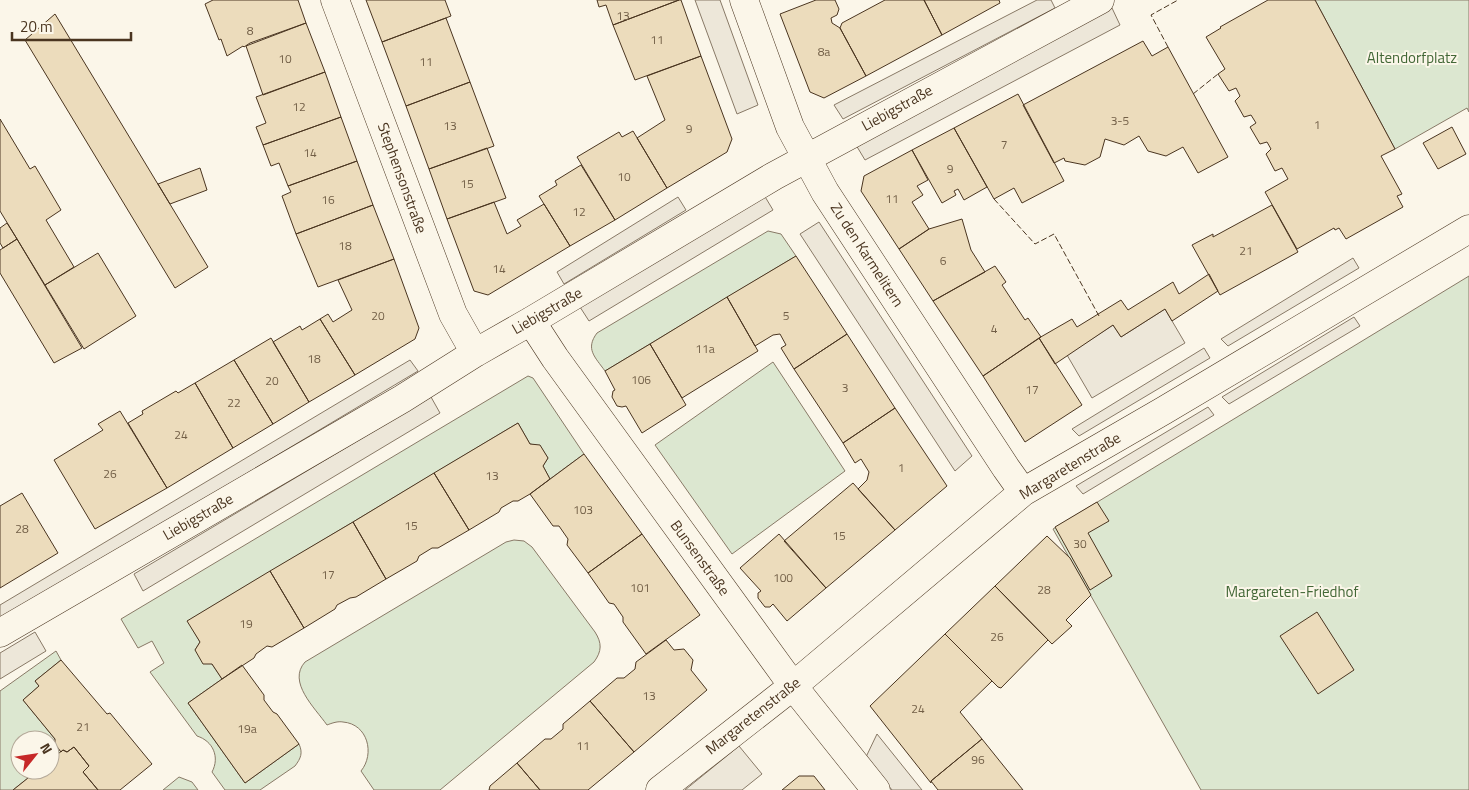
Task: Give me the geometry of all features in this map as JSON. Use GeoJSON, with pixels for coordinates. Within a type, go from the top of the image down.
{"type":"FeatureCollection","features":[{"type":"Feature","properties":{"kind":"street","name":"Stephensonstraße"},"geometry":{"type":"LineString","coordinates":[[335,0],[453,314],[475,353]]}},
{"type":"Feature","properties":{"kind":"street","name":"Zu den Karmelitern"},"geometry":{"type":"LineString","coordinates":[[744,0],[790,128],[806,158],[831,200],[1023,492]]}},
{"type":"Feature","properties":{"kind":"street","name":"Liebigstraße"},"geometry":{"type":"LineString","coordinates":[[0,633],[402,399],[475,353],[774,176],[1100,0]]}},
{"type":"Feature","properties":{"kind":"street","name":"Margaretenstraße"},"geometry":{"type":"LineString","coordinates":[[660,790],[793,686],[1023,492],[1469,229]]}},
{"type":"Feature","properties":{"kind":"street","name":"Bunsenstraße"},"geometry":{"type":"LineString","coordinates":[[531,321],[555,358],[793,686],[876,790]]}},
{"type":"Feature","properties":{"kind":"green space","name":"Altendorfplatz"},"geometry":{"type":"Polygon","coordinates":[[[1315,0],[1469,0],[1469,112],[1467,108],[1395,149],[1315,0]]]}},
{"type":"Feature","properties":{"kind":"green space"},"geometry":{"type":"Polygon","coordinates":[[[768,231],[781,234],[796,256],[605,371],[593,353],[593,339],[597,333],[768,231]]]}},
{"type":"Feature","properties":{"kind":"green space","name":"Margareten-Friedhof"},"geometry":{"type":"Polygon","coordinates":[[[1469,276],[1469,790],[1201,790],[1053,529],[1469,276]]]}},
{"type":"Feature","properties":{"kind":"green space"},"geometry":{"type":"Polygon","coordinates":[[[773,362],[845,471],[732,554],[655,445],[773,362]]]}},
{"type":"Feature","properties":{"kind":"green space"},"geometry":{"type":"Polygon","coordinates":[[[528,376],[533,378],[584,454],[550,479],[543,466],[548,458],[540,446],[530,444],[518,423],[188,621],[200,642],[195,650],[212,664],[222,679],[188,703],[245,783],[299,744],[301,750],[300,758],[295,766],[260,790],[225,790],[212,772],[215,761],[214,750],[203,738],[197,736],[150,672],[164,663],[152,641],[138,648],[121,619],[528,376]]]}},
{"type":"Feature","properties":{"kind":"green space"},"geometry":{"type":"Polygon","coordinates":[[[514,540],[524,541],[532,547],[595,632],[600,647],[597,658],[440,790],[374,790],[361,771],[368,756],[367,741],[363,734],[352,724],[339,722],[327,725],[305,695],[299,678],[300,670],[305,662],[506,542],[514,540]]]}},
{"type":"Feature","properties":{"kind":"green space"},"geometry":{"type":"Polygon","coordinates":[[[56,651],[61,660],[35,681],[39,686],[23,700],[48,730],[10,730],[10,780],[26,780],[13,790],[0,790],[0,691],[56,651]]]}},
{"type":"Feature","properties":{"kind":"green space"},"geometry":{"type":"Polygon","coordinates":[[[179,777],[192,782],[198,790],[163,790],[179,777]]]}},
{"type":"Feature","properties":{"kind":"shaded area"},"geometry":{"type":"Polygon","coordinates":[[[695,0],[720,0],[758,105],[737,114],[695,0]]]}},
{"type":"Feature","properties":{"kind":"shaded area"},"geometry":{"type":"Polygon","coordinates":[[[1037,0],[1051,0],[1055,8],[843,119],[834,105],[1037,0]]]}},
{"type":"Feature","properties":{"kind":"shaded area"},"geometry":{"type":"Polygon","coordinates":[[[1112,8],[1120,25],[865,160],[856,145],[1112,8]]]}},
{"type":"Feature","properties":{"kind":"shaded area"},"geometry":{"type":"Polygon","coordinates":[[[764,195],[773,210],[589,321],[580,307],[764,195]]]}},
{"type":"Feature","properties":{"kind":"shaded area"},"geometry":{"type":"Polygon","coordinates":[[[678,197],[686,210],[564,284],[557,272],[678,197]]]}},
{"type":"Feature","properties":{"kind":"shaded area"},"geometry":{"type":"Polygon","coordinates":[[[819,222],[972,456],[955,471],[800,234],[819,222]]]}},
{"type":"Feature","properties":{"kind":"shaded area"},"geometry":{"type":"Polygon","coordinates":[[[1353,258],[1359,268],[1228,346],[1221,339],[1353,258]]]}},
{"type":"Feature","properties":{"kind":"shaded area"},"geometry":{"type":"Polygon","coordinates":[[[1165,309],[1185,343],[1092,398],[1067,355],[1113,325],[1121,337],[1165,309]]]}},
{"type":"Feature","properties":{"kind":"shaded area"},"geometry":{"type":"Polygon","coordinates":[[[1354,317],[1360,326],[1229,404],[1222,397],[1354,317]]]}},
{"type":"Feature","properties":{"kind":"shaded area"},"geometry":{"type":"Polygon","coordinates":[[[1204,348],[1210,358],[1079,436],[1072,429],[1204,348]]]}},
{"type":"Feature","properties":{"kind":"shaded area"},"geometry":{"type":"Polygon","coordinates":[[[410,360],[418,371],[0,621],[0,605],[410,360]]]}},
{"type":"Feature","properties":{"kind":"shaded area"},"geometry":{"type":"Polygon","coordinates":[[[431,397],[440,413],[143,591],[134,574],[431,397]]]}},
{"type":"Feature","properties":{"kind":"shaded area"},"geometry":{"type":"Polygon","coordinates":[[[1208,407],[1214,415],[1083,494],[1076,486],[1208,407]]]}},
{"type":"Feature","properties":{"kind":"shaded area"},"geometry":{"type":"Polygon","coordinates":[[[35,632],[46,651],[0,679],[0,653],[35,632]]]}},
{"type":"Feature","properties":{"kind":"shaded area"},"geometry":{"type":"Polygon","coordinates":[[[877,734],[922,790],[892,790],[866,757],[877,734]]]}},
{"type":"Feature","properties":{"kind":"shaded area"},"geometry":{"type":"Polygon","coordinates":[[[739,746],[762,774],[742,790],[685,790],[739,746]]]}},
{"type":"Feature","properties":{"kind":"building"},"geometry":{"type":"Polygon","coordinates":[[[213,0],[298,0],[306,23],[250,43],[227,56],[205,4],[213,0]]]}},
{"type":"Feature","properties":{"kind":"building"},"geometry":{"type":"Polygon","coordinates":[[[366,0],[445,0],[451,16],[382,42],[366,0]]]}},
{"type":"Feature","properties":{"kind":"building"},"geometry":{"type":"Polygon","coordinates":[[[597,0],[679,0],[613,25],[606,5],[599,7],[597,0]]]}},
{"type":"Feature","properties":{"kind":"building"},"geometry":{"type":"Polygon","coordinates":[[[681,0],[701,56],[635,80],[613,25],[681,0]]]}},
{"type":"Feature","properties":{"kind":"building"},"geometry":{"type":"Polygon","coordinates":[[[816,0],[835,0],[839,9],[837,15],[831,18],[832,23],[840,28],[866,76],[824,98],[810,92],[780,14],[816,0]]]}},
{"type":"Feature","properties":{"kind":"building"},"geometry":{"type":"Polygon","coordinates":[[[885,0],[924,0],[942,35],[866,76],[840,28],[842,23],[885,0]]]}},
{"type":"Feature","properties":{"kind":"building"},"geometry":{"type":"Polygon","coordinates":[[[924,0],[999,0],[1000,3],[942,35],[924,0]]]}},
{"type":"Feature","properties":{"kind":"building"},"geometry":{"type":"Polygon","coordinates":[[[1268,0],[1315,0],[1395,149],[1381,156],[1402,194],[1397,196],[1403,207],[1346,239],[1339,228],[1335,230],[1334,228],[1297,249],[1265,192],[1288,179],[1282,168],[1275,171],[1266,154],[1271,149],[1267,142],[1260,144],[1250,127],[1256,123],[1251,115],[1244,117],[1235,101],[1240,96],[1236,88],[1229,91],[1218,74],[1225,69],[1206,37],[1268,0]]]}},
{"type":"Feature","properties":{"kind":"building"},"geometry":{"type":"Polygon","coordinates":[[[55,14],[208,267],[175,288],[25,40],[55,14]]]}},
{"type":"Feature","properties":{"kind":"building"},"geometry":{"type":"Polygon","coordinates":[[[446,18],[470,82],[406,106],[382,42],[446,18]]]}},
{"type":"Feature","properties":{"kind":"building"},"geometry":{"type":"Polygon","coordinates":[[[306,23],[325,72],[263,95],[246,46],[306,23]]]}},
{"type":"Feature","properties":{"kind":"building"},"geometry":{"type":"Polygon","coordinates":[[[1143,41],[1152,56],[1168,47],[1228,157],[1198,173],[1183,147],[1166,156],[1148,151],[1139,136],[1124,145],[1105,139],[1100,157],[1085,165],[1065,161],[1064,158],[1054,163],[1023,105],[1143,41]]]}},
{"type":"Feature","properties":{"kind":"building"},"geometry":{"type":"Polygon","coordinates":[[[701,56],[732,139],[727,152],[667,188],[637,138],[665,120],[647,76],[701,56]]]}},
{"type":"Feature","properties":{"kind":"building"},"geometry":{"type":"Polygon","coordinates":[[[325,72],[341,117],[263,145],[256,127],[266,123],[256,97],[325,72]]]}},
{"type":"Feature","properties":{"kind":"building"},"geometry":{"type":"Polygon","coordinates":[[[470,82],[494,146],[429,169],[406,106],[470,82]]]}},
{"type":"Feature","properties":{"kind":"building"},"geometry":{"type":"Polygon","coordinates":[[[1018,94],[1064,181],[1022,203],[1014,188],[994,199],[954,128],[1018,94]]]}},
{"type":"Feature","properties":{"kind":"building"},"geometry":{"type":"Polygon","coordinates":[[[341,117],[357,161],[288,186],[279,163],[271,166],[263,145],[341,117]]]}},
{"type":"Feature","properties":{"kind":"building"},"geometry":{"type":"Polygon","coordinates":[[[0,119],[30,169],[35,166],[61,210],[46,220],[74,267],[45,285],[0,211],[0,119]]]}},
{"type":"Feature","properties":{"kind":"building"},"geometry":{"type":"Polygon","coordinates":[[[1452,127],[1466,154],[1438,169],[1423,143],[1452,127]]]}},
{"type":"Feature","properties":{"kind":"building"},"geometry":{"type":"Polygon","coordinates":[[[954,128],[987,187],[964,200],[958,189],[954,191],[956,195],[942,203],[912,150],[954,128]]]}},
{"type":"Feature","properties":{"kind":"building"},"geometry":{"type":"Polygon","coordinates":[[[633,131],[667,188],[615,220],[577,157],[619,132],[622,137],[633,131]]]}},
{"type":"Feature","properties":{"kind":"building"},"geometry":{"type":"Polygon","coordinates":[[[487,148],[506,198],[447,219],[429,169],[487,148]]]}},
{"type":"Feature","properties":{"kind":"building"},"geometry":{"type":"Polygon","coordinates":[[[912,150],[928,180],[917,186],[923,195],[912,202],[929,229],[899,249],[861,191],[864,176],[912,150]]]}},
{"type":"Feature","properties":{"kind":"building"},"geometry":{"type":"Polygon","coordinates":[[[357,161],[373,205],[296,234],[282,196],[291,192],[288,186],[357,161]]]}},
{"type":"Feature","properties":{"kind":"building"},"geometry":{"type":"Polygon","coordinates":[[[581,165],[615,220],[570,246],[539,196],[557,185],[555,181],[581,165]]]}},
{"type":"Feature","properties":{"kind":"building"},"geometry":{"type":"Polygon","coordinates":[[[200,168],[207,190],[170,204],[158,184],[200,168]]]}},
{"type":"Feature","properties":{"kind":"building"},"geometry":{"type":"Polygon","coordinates":[[[494,202],[507,234],[521,226],[517,220],[544,204],[570,246],[488,295],[474,291],[447,219],[494,202]]]}},
{"type":"Feature","properties":{"kind":"building"},"geometry":{"type":"Polygon","coordinates":[[[373,205],[394,259],[318,287],[296,234],[373,205]]]}},
{"type":"Feature","properties":{"kind":"building"},"geometry":{"type":"Polygon","coordinates":[[[1272,205],[1298,252],[1220,295],[1192,245],[1213,234],[1213,237],[1272,205]]]}},
{"type":"Feature","properties":{"kind":"building"},"geometry":{"type":"Polygon","coordinates":[[[962,219],[971,250],[985,272],[933,301],[899,249],[929,229],[962,219]]]}},
{"type":"Feature","properties":{"kind":"building"},"geometry":{"type":"Polygon","coordinates":[[[7,223],[17,239],[3,248],[0,243],[0,228],[7,223]]]}},
{"type":"Feature","properties":{"kind":"building"},"geometry":{"type":"Polygon","coordinates":[[[17,239],[82,348],[54,363],[0,273],[0,250],[17,239]]]}},
{"type":"Feature","properties":{"kind":"building"},"geometry":{"type":"Polygon","coordinates":[[[98,253],[136,316],[84,349],[45,285],[98,253]]]}},
{"type":"Feature","properties":{"kind":"building"},"geometry":{"type":"Polygon","coordinates":[[[796,256],[847,334],[794,369],[781,348],[786,345],[780,334],[773,335],[755,346],[727,297],[796,256]]]}},
{"type":"Feature","properties":{"kind":"building"},"geometry":{"type":"Polygon","coordinates":[[[394,259],[419,328],[415,339],[355,375],[320,319],[328,314],[333,322],[352,310],[338,280],[394,259]]]}},
{"type":"Feature","properties":{"kind":"building"},"geometry":{"type":"Polygon","coordinates":[[[995,266],[1006,282],[1002,285],[1025,320],[1028,318],[1041,337],[983,376],[933,301],[995,266]]]}},
{"type":"Feature","properties":{"kind":"building"},"geometry":{"type":"Polygon","coordinates":[[[1209,274],[1218,291],[1172,321],[1165,309],[1121,337],[1113,325],[1055,364],[1039,338],[1072,319],[1077,327],[1121,300],[1128,310],[1173,282],[1179,294],[1209,274]]]}},
{"type":"Feature","properties":{"kind":"building"},"geometry":{"type":"Polygon","coordinates":[[[727,297],[758,351],[682,398],[650,344],[727,297]]]}},
{"type":"Feature","properties":{"kind":"building"},"geometry":{"type":"Polygon","coordinates":[[[320,319],[355,375],[309,402],[273,342],[300,326],[302,330],[320,319]]]}},
{"type":"Feature","properties":{"kind":"building"},"geometry":{"type":"Polygon","coordinates":[[[847,334],[895,408],[843,443],[794,369],[847,334]]]}},
{"type":"Feature","properties":{"kind":"building"},"geometry":{"type":"Polygon","coordinates":[[[271,338],[309,402],[273,424],[234,360],[271,338]]]}},
{"type":"Feature","properties":{"kind":"building"},"geometry":{"type":"Polygon","coordinates":[[[1039,338],[1082,405],[1025,442],[983,376],[1039,338]]]}},
{"type":"Feature","properties":{"kind":"building"},"geometry":{"type":"Polygon","coordinates":[[[650,344],[686,405],[642,433],[626,406],[617,406],[612,397],[615,390],[605,371],[650,344]]]}},
{"type":"Feature","properties":{"kind":"building"},"geometry":{"type":"Polygon","coordinates":[[[234,360],[273,424],[233,448],[195,383],[234,360]]]}},
{"type":"Feature","properties":{"kind":"building"},"geometry":{"type":"Polygon","coordinates":[[[195,383],[233,448],[167,488],[128,423],[143,414],[142,411],[176,391],[178,393],[195,383]]]}},
{"type":"Feature","properties":{"kind":"building"},"geometry":{"type":"Polygon","coordinates":[[[895,408],[947,486],[895,530],[858,489],[867,480],[869,472],[861,459],[855,463],[843,443],[895,408]]]}},
{"type":"Feature","properties":{"kind":"building"},"geometry":{"type":"Polygon","coordinates":[[[120,411],[167,488],[95,529],[54,460],[103,430],[98,424],[120,411]]]}},
{"type":"Feature","properties":{"kind":"building"},"geometry":{"type":"Polygon","coordinates":[[[518,423],[530,444],[540,445],[548,458],[543,466],[550,479],[530,494],[501,508],[499,512],[469,530],[434,473],[518,423]]]}},
{"type":"Feature","properties":{"kind":"building"},"geometry":{"type":"Polygon","coordinates":[[[584,454],[642,534],[588,573],[567,545],[568,539],[559,526],[553,526],[530,494],[584,454]]]}},
{"type":"Feature","properties":{"kind":"building"},"geometry":{"type":"Polygon","coordinates":[[[434,473],[469,530],[438,548],[432,548],[419,556],[417,561],[386,579],[353,522],[434,473]]]}},
{"type":"Feature","properties":{"kind":"building"},"geometry":{"type":"Polygon","coordinates":[[[853,483],[895,530],[826,588],[784,541],[853,483]]]}},
{"type":"Feature","properties":{"kind":"building"},"geometry":{"type":"Polygon","coordinates":[[[22,493],[58,553],[0,588],[0,506],[22,493]]]}},
{"type":"Feature","properties":{"kind":"building"},"geometry":{"type":"Polygon","coordinates":[[[1097,502],[1109,521],[1088,533],[1112,576],[1090,590],[1055,527],[1097,502]]]}},
{"type":"Feature","properties":{"kind":"building"},"geometry":{"type":"Polygon","coordinates":[[[353,522],[386,579],[356,597],[337,605],[335,609],[304,628],[270,571],[353,522]]]}},
{"type":"Feature","properties":{"kind":"building"},"geometry":{"type":"Polygon","coordinates":[[[642,534],[700,615],[646,654],[623,622],[623,617],[614,604],[609,603],[588,573],[642,534]]]}},
{"type":"Feature","properties":{"kind":"building"},"geometry":{"type":"Polygon","coordinates":[[[779,534],[826,588],[787,621],[773,604],[770,607],[765,607],[758,598],[758,593],[761,591],[740,568],[779,534]]]}},
{"type":"Feature","properties":{"kind":"building"},"geometry":{"type":"Polygon","coordinates":[[[1047,536],[1070,558],[1091,595],[1066,620],[1072,626],[1052,644],[995,586],[1047,536]]]}},
{"type":"Feature","properties":{"kind":"building"},"geometry":{"type":"Polygon","coordinates":[[[270,571],[304,628],[272,647],[267,646],[256,654],[254,658],[222,679],[212,664],[203,664],[195,650],[200,642],[187,621],[270,571]]]}},
{"type":"Feature","properties":{"kind":"building"},"geometry":{"type":"Polygon","coordinates":[[[995,586],[1048,640],[1001,688],[945,634],[995,586]]]}},
{"type":"Feature","properties":{"kind":"building"},"geometry":{"type":"Polygon","coordinates":[[[1317,612],[1354,670],[1318,694],[1280,636],[1317,612]]]}},
{"type":"Feature","properties":{"kind":"building"},"geometry":{"type":"Polygon","coordinates":[[[945,634],[992,681],[960,712],[982,739],[931,781],[931,783],[870,706],[945,634]]]}},
{"type":"Feature","properties":{"kind":"building"},"geometry":{"type":"Polygon","coordinates":[[[666,640],[674,650],[684,649],[693,660],[691,670],[707,690],[634,752],[590,701],[617,678],[624,678],[635,669],[636,662],[666,640]]]}},
{"type":"Feature","properties":{"kind":"building"},"geometry":{"type":"Polygon","coordinates":[[[61,660],[107,714],[110,713],[152,764],[120,790],[98,790],[83,772],[89,766],[74,747],[67,752],[60,751],[60,730],[48,730],[23,700],[39,686],[35,681],[61,660]]]}},
{"type":"Feature","properties":{"kind":"building"},"geometry":{"type":"Polygon","coordinates":[[[242,665],[264,695],[264,700],[299,744],[245,783],[188,703],[242,665]]]}},
{"type":"Feature","properties":{"kind":"building"},"geometry":{"type":"Polygon","coordinates":[[[590,701],[634,752],[588,790],[540,790],[517,763],[545,739],[551,739],[563,729],[563,724],[590,701]]]}},
{"type":"Feature","properties":{"kind":"building"},"geometry":{"type":"Polygon","coordinates":[[[982,739],[1023,790],[938,790],[931,781],[982,739]]]}},
{"type":"Feature","properties":{"kind":"building"},"geometry":{"type":"Polygon","coordinates":[[[74,747],[89,766],[83,772],[98,790],[13,790],[26,780],[60,780],[60,752],[63,750],[67,752],[74,747]]]}},
{"type":"Feature","properties":{"kind":"building"},"geometry":{"type":"Polygon","coordinates":[[[517,763],[540,790],[489,790],[490,786],[517,763]]]}},
{"type":"Feature","properties":{"kind":"building"},"geometry":{"type":"Polygon","coordinates":[[[799,776],[814,776],[825,790],[782,790],[799,776]]]}},
{"type":"Feature","properties":{"kind":"fence"},"geometry":{"type":"LineString","coordinates":[[1168,47],[1151,15],[1178,0]]}},
{"type":"Feature","properties":{"kind":"fence"},"geometry":{"type":"LineString","coordinates":[[1193,94],[1218,74]]}},
{"type":"Feature","properties":{"kind":"fence"},"geometry":{"type":"LineString","coordinates":[[994,199],[1035,244],[1054,234],[1099,316]]}}]}
